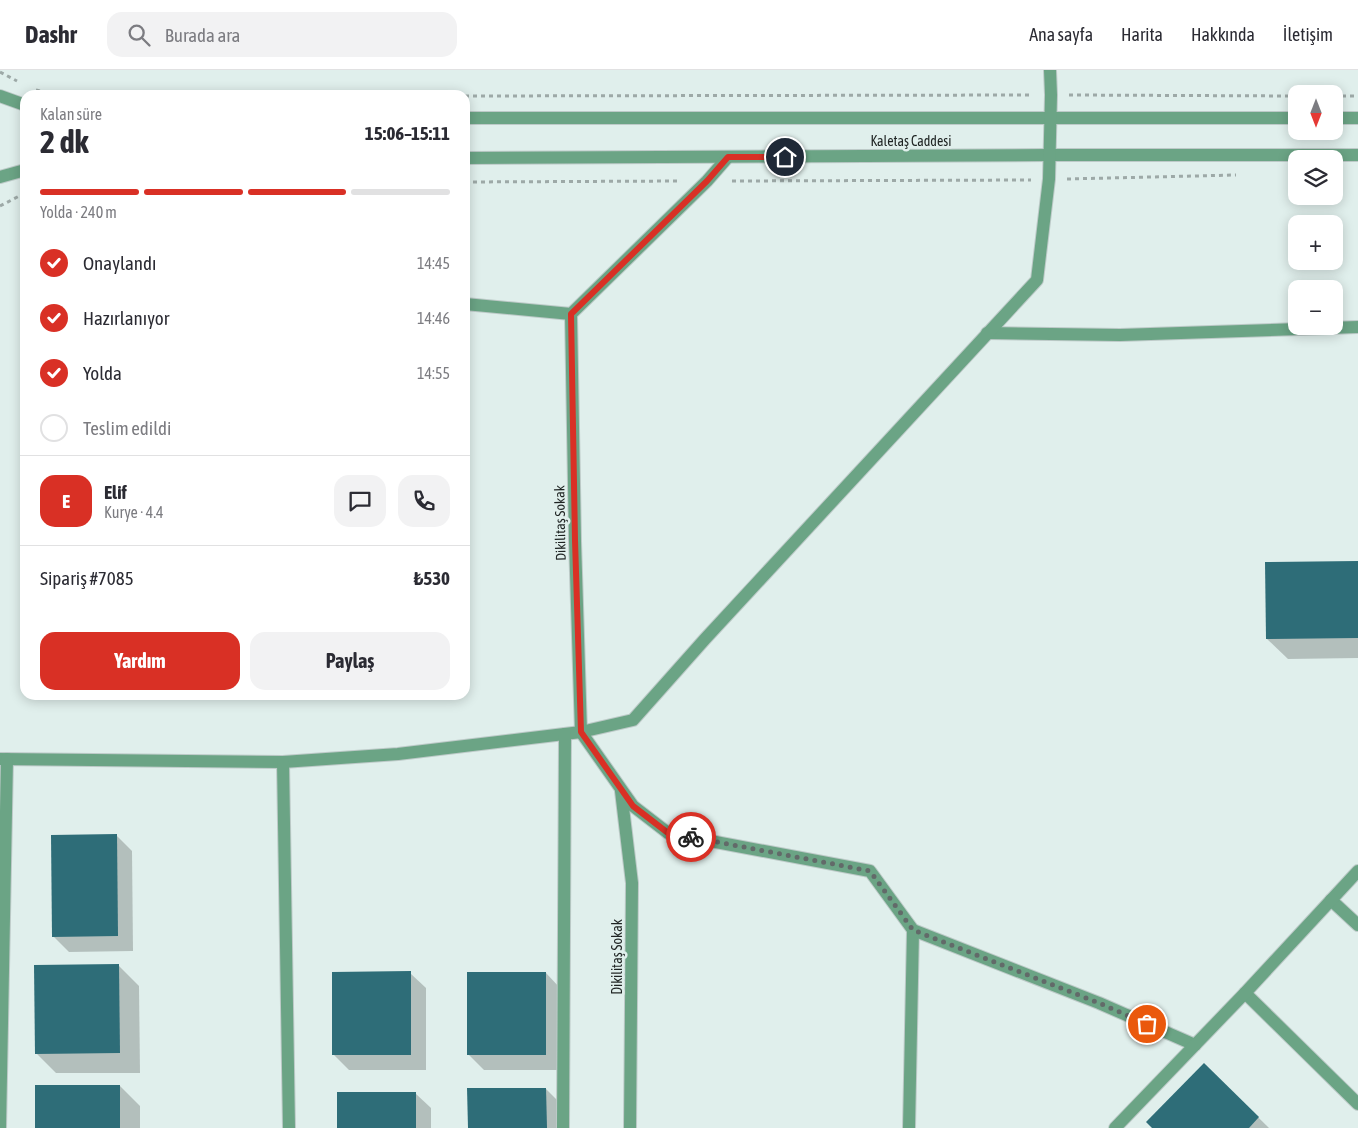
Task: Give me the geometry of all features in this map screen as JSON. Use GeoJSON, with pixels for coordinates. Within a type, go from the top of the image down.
{"type":"FeatureCollection","features":[{"type":"Feature","properties":{"kind":"street"},"geometry":{"type":"LineString","coordinates":[[0,1128],[4,759],[283,762],[398,754],[565,734],[633,720],[1037,280],[1050,180],[1050,70]]}},
{"type":"Feature","properties":{"kind":"street"},"geometry":{"type":"LineString","coordinates":[[0,96],[20,103]]}},
{"type":"Feature","properties":{"kind":"street","name":"Kaletaş Caddesi"},"geometry":{"type":"LineString","coordinates":[[470,118],[1288,118]]}},
{"type":"Feature","properties":{"kind":"street"},"geometry":{"type":"LineString","coordinates":[[1343,118],[1358,118]]}},
{"type":"Feature","properties":{"kind":"street","name":"Kaletaş Caddesi"},"geometry":{"type":"LineString","coordinates":[[470,158],[1050,155],[1358,156]]}},
{"type":"Feature","properties":{"kind":"street"},"geometry":{"type":"LineString","coordinates":[[470,304],[571,314],[707,181],[728,157]]}},
{"type":"Feature","properties":{"kind":"street"},"geometry":{"type":"LineString","coordinates":[[0,177],[20,171]]}},
{"type":"Feature","properties":{"kind":"street","name":"Dikilitaş Sokak"},"geometry":{"type":"LineString","coordinates":[[571,314],[581,732]]}},
{"type":"Feature","properties":{"kind":"street"},"geometry":{"type":"LineString","coordinates":[[987,333],[1120,335],[1358,327]]}},
{"type":"Feature","properties":{"kind":"street"},"geometry":{"type":"LineString","coordinates":[[581,732],[633,806],[668,833],[870,871],[913,930],[1099,1003],[1195,1045]]}},
{"type":"Feature","properties":{"kind":"street"},"geometry":{"type":"LineString","coordinates":[[563,1128],[565,734]]}},
{"type":"Feature","properties":{"kind":"street"},"geometry":{"type":"LineString","coordinates":[[283,762],[289,1128]]}},
{"type":"Feature","properties":{"kind":"street","name":"Dikilitaş Sokak"},"geometry":{"type":"LineString","coordinates":[[620,788],[632,882],[630,1128]]}},
{"type":"Feature","properties":{"kind":"street"},"geometry":{"type":"LineString","coordinates":[[1115,1128],[1245,993],[1358,871]]}},
{"type":"Feature","properties":{"kind":"street"},"geometry":{"type":"LineString","coordinates":[[1331,900],[1358,925]]}},
{"type":"Feature","properties":{"kind":"street"},"geometry":{"type":"LineString","coordinates":[[909,1128],[913,930]]}},
{"type":"Feature","properties":{"kind":"street"},"geometry":{"type":"LineString","coordinates":[[1245,993],[1358,1104]]}},
{"type":"Feature","properties":{"kind":"path"},"geometry":{"type":"LineString","coordinates":[[470,96],[1288,96]]}},
{"type":"Feature","properties":{"kind":"path"},"geometry":{"type":"LineString","coordinates":[[1343,96],[1358,96]]}},
{"type":"Feature","properties":{"kind":"path"},"geometry":{"type":"LineString","coordinates":[[470,182],[1050,180],[1237,175]]}},
{"type":"Feature","properties":{"kind":"path"},"geometry":{"type":"LineString","coordinates":[[0,206],[20,196]]}},
{"type":"Feature","properties":{"kind":"building"},"geometry":{"type":"Polygon","coordinates":[[[1358,561],[1358,638],[1266,639],[1265,562],[1358,561]]]}},
{"type":"Feature","properties":{"kind":"building"},"geometry":{"type":"Polygon","coordinates":[[[117,834],[118,936],[52,937],[51,835],[117,834]]]}},
{"type":"Feature","properties":{"kind":"building"},"geometry":{"type":"Polygon","coordinates":[[[119,964],[120,1053],[35,1054],[34,965],[119,964]]]}},
{"type":"Feature","properties":{"kind":"building"},"geometry":{"type":"Polygon","coordinates":[[[411,971],[411,1055],[332,1055],[332,972],[411,971]]]}},
{"type":"Feature","properties":{"kind":"building"},"geometry":{"type":"Polygon","coordinates":[[[467,972],[546,972],[546,1055],[467,1055],[467,972]]]}},
{"type":"Feature","properties":{"kind":"building"},"geometry":{"type":"Polygon","coordinates":[[[1204,1063],[1259,1117],[1249,1128],[1152,1128],[1146,1122],[1204,1063]]]}},
{"type":"Feature","properties":{"kind":"building"},"geometry":{"type":"Polygon","coordinates":[[[35,1085],[120,1085],[120,1128],[35,1128],[35,1085]]]}},
{"type":"Feature","properties":{"kind":"building"},"geometry":{"type":"Polygon","coordinates":[[[467,1088],[546,1088],[547,1128],[468,1128],[467,1088]]]}},
{"type":"Feature","properties":{"kind":"building"},"geometry":{"type":"Polygon","coordinates":[[[337,1092],[416,1092],[416,1128],[337,1128],[337,1092]]]}},
{"type":"Feature","properties":{"kind":"way so far"},"geometry":{"type":"LineString","coordinates":[[691,837],[870,871],[913,930],[1099,1003],[1147,1024]]}},
{"type":"Feature","properties":{"kind":"route"},"geometry":{"type":"LineString","coordinates":[[691,837],[668,833],[633,806],[581,732],[571,314],[707,181],[728,157],[785,157]]}}]}
